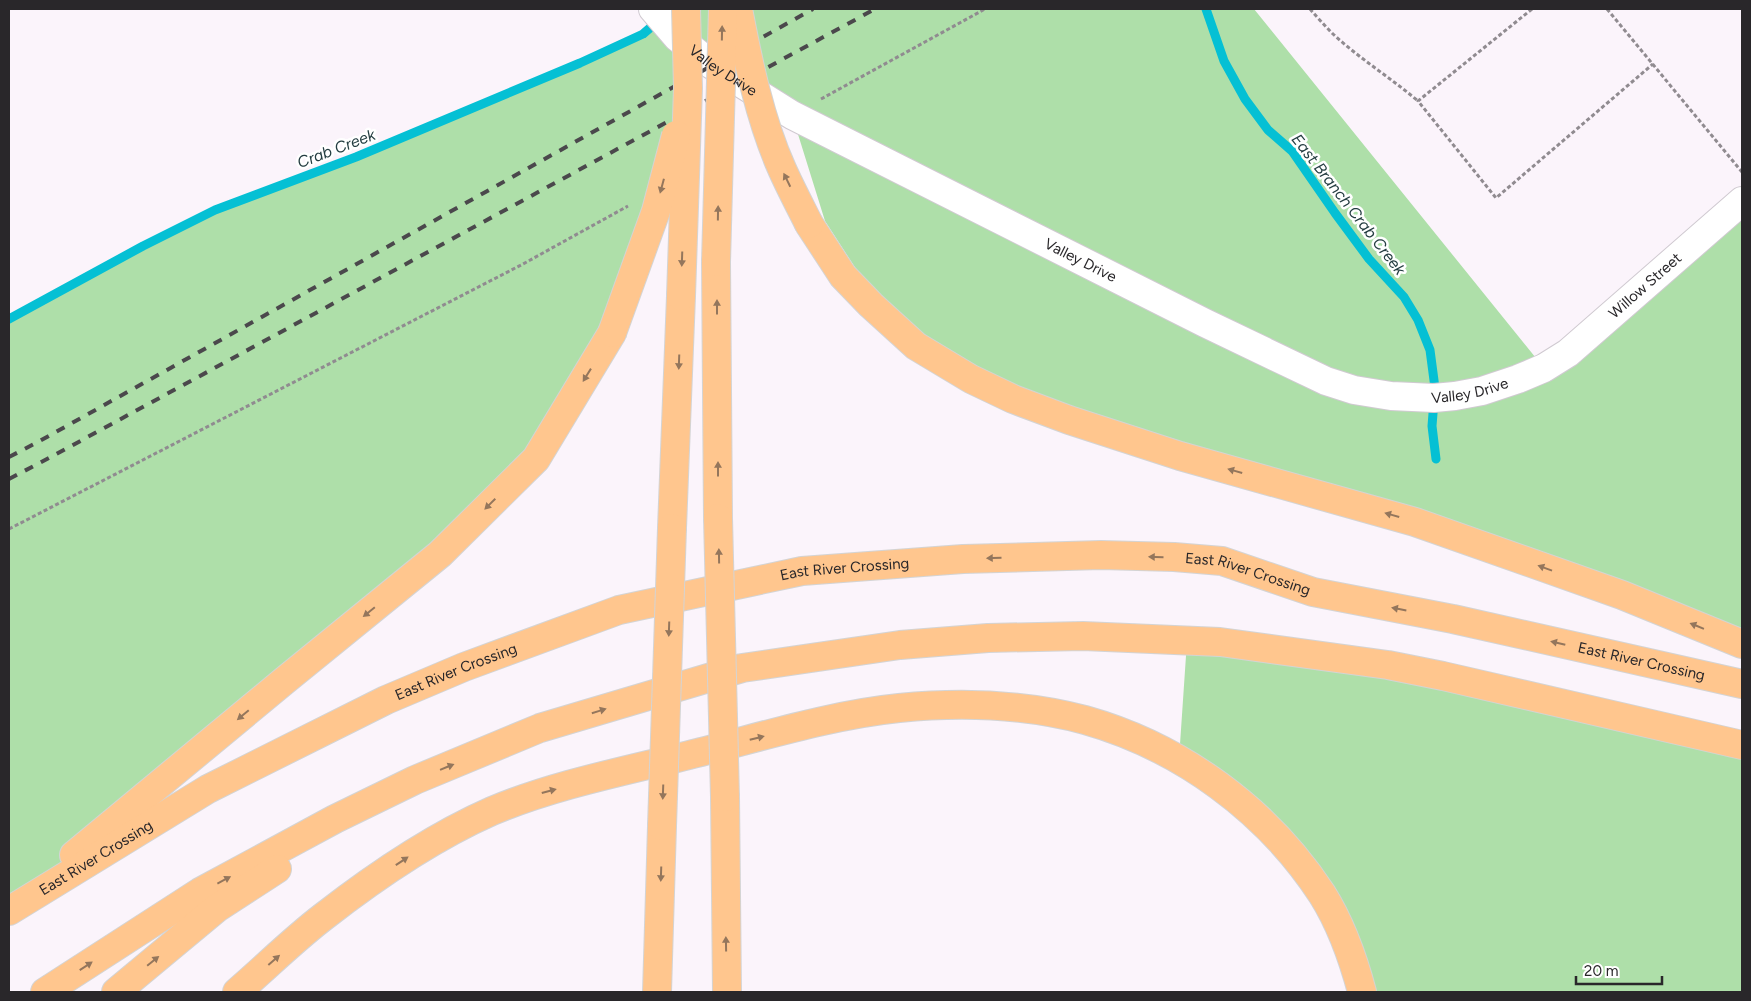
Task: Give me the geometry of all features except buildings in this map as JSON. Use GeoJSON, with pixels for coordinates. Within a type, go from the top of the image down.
{"type":"FeatureCollection","features":[{"type":"Feature","properties":{"kind":"highway"},"geometry":{"type":"LineString","coordinates":[[657,992],[688,88],[686,9]]}},
{"type":"Feature","properties":{"kind":"highway"},"geometry":{"type":"LineString","coordinates":[[723,9],[716,262],[718,518],[725,797],[727,992]]}},
{"type":"Feature","properties":{"kind":"highway"},"geometry":{"type":"LineString","coordinates":[[738,9],[749,64],[764,118],[781,168],[809,224],[843,276],[871,305],[916,346],[971,379],[1014,399],[1069,420],[1180,456],[1415,522],[1622,595],[1742,644]]}},
{"type":"Feature","properties":{"kind":"highway"},"geometry":{"type":"LineString","coordinates":[[9,910],[268,693],[440,554],[536,459],[612,334],[656,211],[688,88]]}},
{"type":"Feature","properties":{"kind":"highway","name":"East River Crossing"},"geometry":{"type":"LineString","coordinates":[[9,910],[208,789],[395,697],[464,667],[619,610],[802,571],[963,558],[1091,556],[1174,557],[1222,561],[1313,592],[1453,619],[1742,684]]}},
{"type":"Feature","properties":{"kind":"highway"},"geometry":{"type":"LineString","coordinates":[[45,992],[200,892],[335,819],[415,780],[540,728],[742,668],[900,645],[997,638],[1083,636],[1220,642],[1388,665],[1742,745]]}},
{"type":"Feature","properties":{"kind":"highway"},"geometry":{"type":"LineString","coordinates":[[237,992],[321,918],[405,859],[492,811],[543,792],[843,716],[898,708],[962,704],[1037,710],[1084,720],[1126,734],[1179,759],[1227,792],[1265,824],[1292,854],[1322,895],[1341,929],[1362,992]]}},
{"type":"Feature","properties":{"kind":"highway"},"geometry":{"type":"LineString","coordinates":[[116,992],[217,908],[415,780]]}},
{"type":"Feature","properties":{"kind":"street","name":"Valley Drive"},"geometry":{"type":"LineString","coordinates":[[653,9],[677,38],[712,65],[792,115],[1206,323],[1326,381],[1354,390],[1391,396],[1434,398],[1482,391],[1544,368]]}},
{"type":"Feature","properties":{"kind":"street","name":"Willow Street"},"geometry":{"type":"LineString","coordinates":[[1544,368],[1568,353],[1742,201]]}},
{"type":"Feature","properties":{"kind":"path"},"geometry":{"type":"LineString","coordinates":[[792,115],[985,9]]}},
{"type":"Feature","properties":{"kind":"path"},"geometry":{"type":"LineString","coordinates":[[1310,9],[1333,34],[1361,57],[1394,80],[1418,101],[1496,198],[1653,64]]}},
{"type":"Feature","properties":{"kind":"path"},"geometry":{"type":"LineString","coordinates":[[1418,101],[1532,9]]}},
{"type":"Feature","properties":{"kind":"path"},"geometry":{"type":"LineString","coordinates":[[1607,9],[1742,172]]}},
{"type":"Feature","properties":{"kind":"path"},"geometry":{"type":"LineString","coordinates":[[9,529],[523,264],[636,201]]}},
{"type":"Feature","properties":{"kind":"green space"},"geometry":{"type":"Polygon","coordinates":[[[666,9],[1254,9],[1544,368],[1742,201],[1742,644],[971,379],[876,300],[825,221],[792,115],[687,46],[688,88],[656,211],[536,459],[9,909],[9,319],[143,246],[215,210],[580,63],[643,34],[662,20],[666,9]]]}},
{"type":"Feature","properties":{"kind":"green space"},"geometry":{"type":"Polygon","coordinates":[[[1187,641],[1742,745],[1742,992],[1362,992],[1322,895],[1179,759],[1187,641]]]}},
{"type":"Feature","properties":{"kind":"waterway","name":"East Branch Crab Creek"},"geometry":{"type":"LineString","coordinates":[[1206,9],[1224,61],[1245,99],[1268,130],[1292,151],[1369,259],[1404,297],[1418,320],[1430,350],[1435,388],[1432,426],[1436,459]]}},
{"type":"Feature","properties":{"kind":"waterway","name":"Crab Creek"},"geometry":{"type":"LineString","coordinates":[[9,319],[143,246],[215,210],[356,157],[580,63],[643,34],[658,21]]}},
{"type":"Feature","properties":{"kind":"railway"},"geometry":{"type":"LineString","coordinates":[[9,457],[813,9]]}},
{"type":"Feature","properties":{"kind":"railway"},"geometry":{"type":"LineString","coordinates":[[9,479],[875,9]]}}]}
